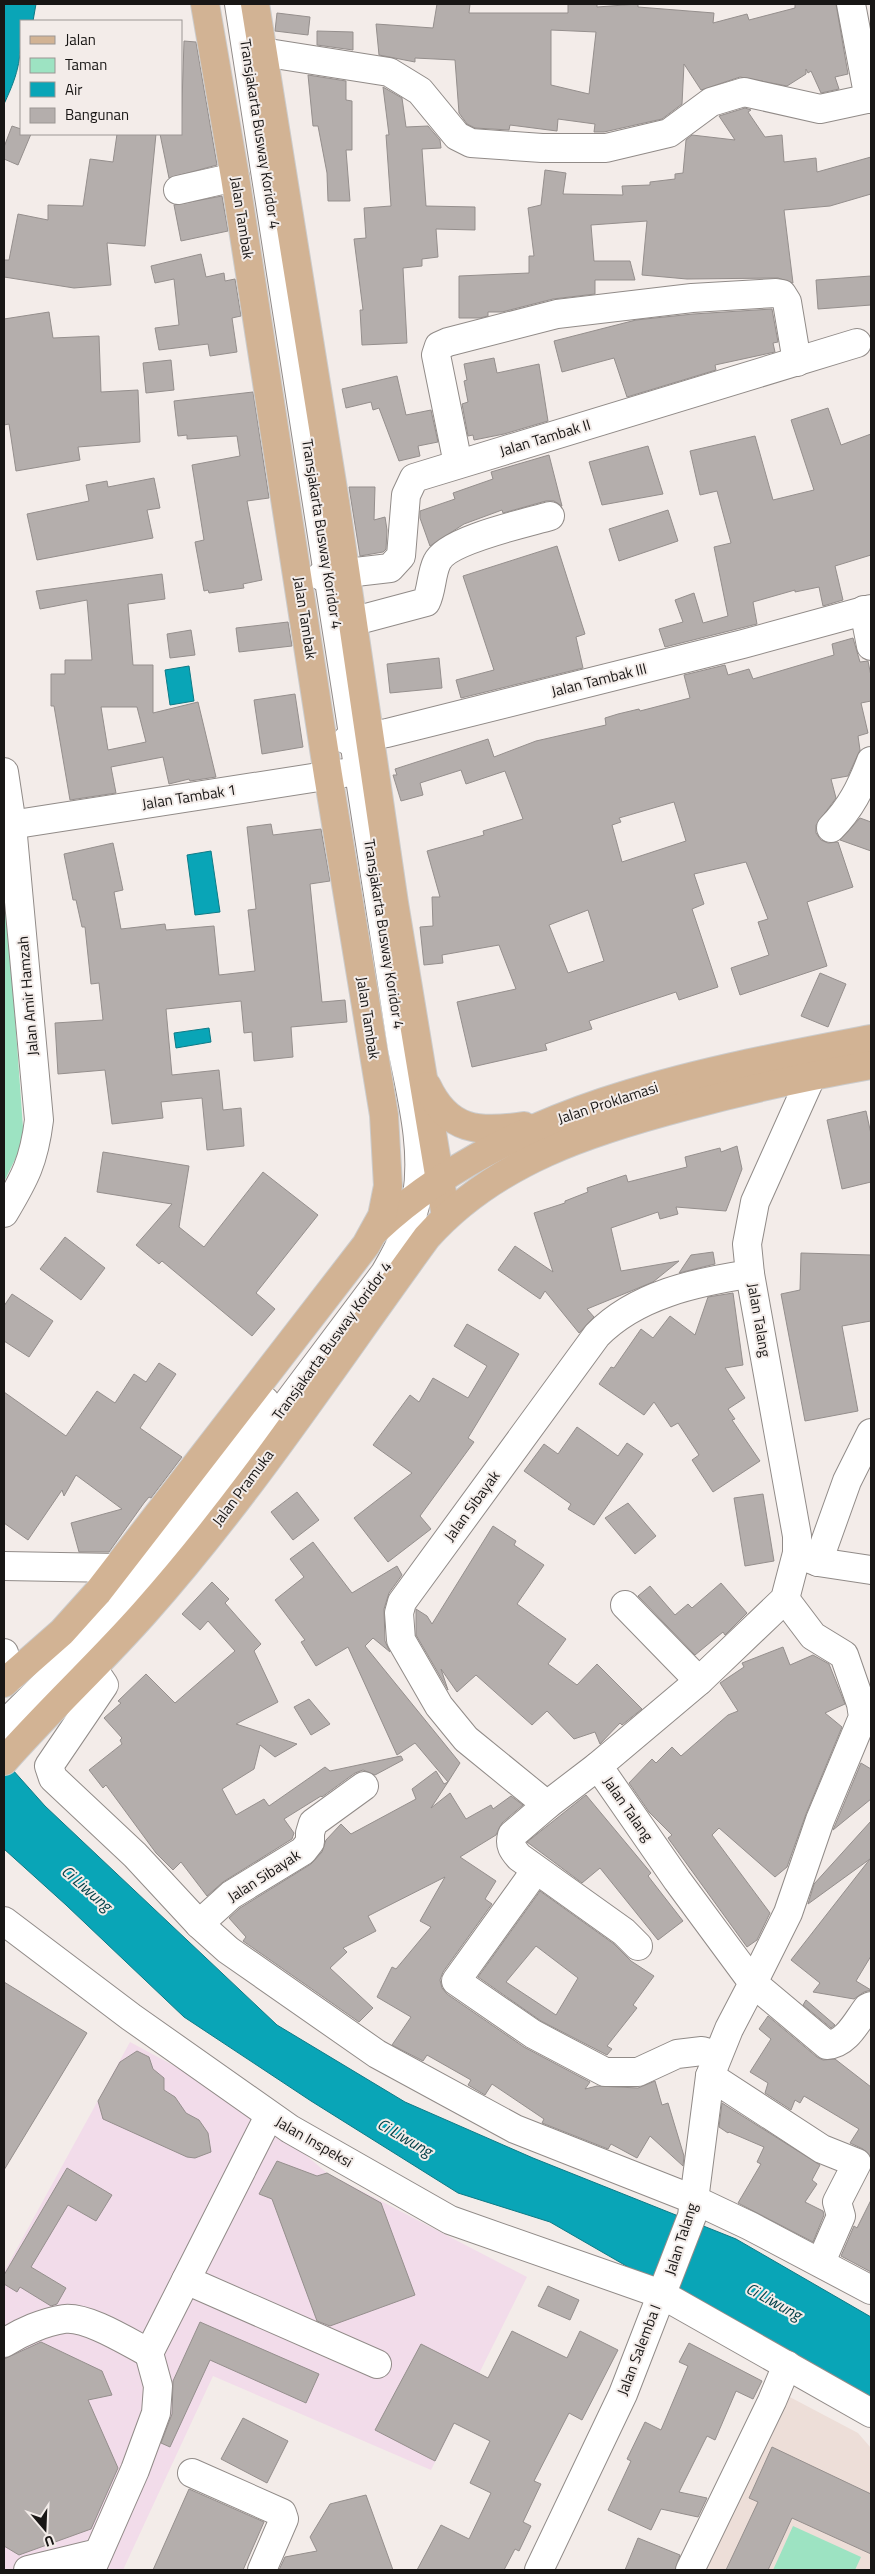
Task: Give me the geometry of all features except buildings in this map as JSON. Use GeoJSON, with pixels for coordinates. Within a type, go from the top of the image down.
{"type":"FeatureCollection","features":[{"type":"Feature","properties":{"kind":"main road","name":"Jalan Tambak"},"geometry":{"type":"LineString","coordinates":[[204,4],[235,177],[321,577],[351,772],[384,1116],[388,1186],[382,1216],[374,1232]]}},
{"type":"Feature","properties":{"kind":"main road","name":"Jalan Tambak"},"geometry":{"type":"LineString","coordinates":[[255,4],[301,281],[321,577],[351,622],[346,740],[351,772],[422,1075],[446,1217]]}},
{"type":"Feature","properties":{"kind":"main road","name":"Jalan Proklamasi"},"geometry":{"type":"LineString","coordinates":[[446,1217],[466,1199],[507,1171],[596,1132],[739,1092],[871,1039]]}},
{"type":"Feature","properties":{"kind":"main road","name":"Jalan Proklamasi"},"geometry":{"type":"LineString","coordinates":[[374,1232],[394,1213],[417,1196],[496,1146],[550,1122],[643,1090],[811,1063],[871,1065]]}},
{"type":"Feature","properties":{"kind":"main road"},"geometry":{"type":"LineString","coordinates":[[422,1075],[441,1110],[454,1121],[468,1126],[502,1129],[550,1122]]}},
{"type":"Feature","properties":{"kind":"main road","name":"Jalan Pramuka"},"geometry":{"type":"LineString","coordinates":[[9,1737],[92,1667],[144,1613],[195,1552],[315,1393],[428,1237],[446,1217]]}},
{"type":"Feature","properties":{"kind":"main road"},"geometry":{"type":"LineString","coordinates":[[6,1671],[39,1654],[62,1632],[117,1568],[374,1232]]}},
{"type":"Feature","properties":{"kind":"street","name":"Transjakarta Busway Koridor 4"},"geometry":{"type":"LineString","coordinates":[[221,4],[321,577]]}},
{"type":"Feature","properties":{"kind":"street","name":"Transjakarta Busway Koridor 4"},"geometry":{"type":"LineString","coordinates":[[239,4],[321,577]]}},
{"type":"Feature","properties":{"kind":"street"},"geometry":{"type":"LineString","coordinates":[[262,52],[389,72],[420,91],[456,136],[471,143],[542,148],[606,148],[669,134],[711,102],[744,92],[820,109],[870,99],[851,4]]}},
{"type":"Feature","properties":{"kind":"street"},"geometry":{"type":"LineString","coordinates":[[178,190],[235,177]]}},
{"type":"Feature","properties":{"kind":"street"},"geometry":{"type":"LineString","coordinates":[[458,464],[436,354],[439,346],[448,342],[557,314],[692,298],[782,294],[788,302],[797,362]]}},
{"type":"Feature","properties":{"kind":"street","name":"Jalan Tambak II"},"geometry":{"type":"LineString","coordinates":[[321,577],[390,568],[400,556],[406,495],[414,478],[857,343]]}},
{"type":"Feature","properties":{"kind":"street"},"geometry":{"type":"LineString","coordinates":[[351,622],[426,602],[437,560],[467,540],[550,516]]}},
{"type":"Feature","properties":{"kind":"street"},"geometry":{"type":"LineString","coordinates":[[868,609],[871,646]]}},
{"type":"Feature","properties":{"kind":"street","name":"Jalan Tambak III"},"geometry":{"type":"LineString","coordinates":[[346,740],[743,644],[868,609]]}},
{"type":"Feature","properties":{"kind":"street"},"geometry":{"type":"LineString","coordinates":[[830,828],[846,813],[859,792],[871,760]]}},
{"type":"Feature","properties":{"kind":"street","name":"Jalan Amir Hamzah"},"geometry":{"type":"LineString","coordinates":[[4,772],[40,1120],[36,1149],[28,1174],[4,1213]]}},
{"type":"Feature","properties":{"kind":"street","name":"Transjakarta Busway Koridor 4"},"geometry":{"type":"LineString","coordinates":[[9,1737],[169,1561],[386,1273],[398,1250],[417,1196],[419,1160],[417,1125],[351,772]]}},
{"type":"Feature","properties":{"kind":"street","name":"Transjakarta Busway Koridor 4"},"geometry":{"type":"LineString","coordinates":[[39,1654],[80,1625],[134,1573],[359,1276],[383,1241],[394,1213],[402,1174],[394,1088],[351,772]]}},
{"type":"Feature","properties":{"kind":"street","name":"Jalan Tambak 1"},"geometry":{"type":"LineString","coordinates":[[8,825],[351,772]]}},
{"type":"Feature","properties":{"kind":"street","name":"Jalan Talang"},"geometry":{"type":"LineString","coordinates":[[753,1983],[677,1880],[598,1766],[700,1681],[785,1599],[808,1558],[797,1536],[750,1274],[747,1244],[755,1202],[811,1063]]}},
{"type":"Feature","properties":{"kind":"street","name":"Jalan Sibayak"},"geometry":{"type":"LineString","coordinates":[[547,1805],[466,1739],[439,1706],[401,1640],[399,1613],[402,1602],[596,1335],[606,1325],[637,1304],[712,1280],[750,1274]]}},
{"type":"Feature","properties":{"kind":"street"},"geometry":{"type":"LineString","coordinates":[[871,1433],[808,1558],[871,1570]]}},
{"type":"Feature","properties":{"kind":"street"},"geometry":{"type":"LineString","coordinates":[[4,1566],[117,1568]]}},
{"type":"Feature","properties":{"kind":"street","name":"Jalan Talang"},"geometry":{"type":"LineString","coordinates":[[662,2293],[694,2208],[713,2066],[788,1913],[820,1820],[867,1720],[844,1655],[813,1636],[785,1599]]}},
{"type":"Feature","properties":{"kind":"street"},"geometry":{"type":"LineString","coordinates":[[625,1605],[700,1681]]}},
{"type":"Feature","properties":{"kind":"street"},"geometry":{"type":"LineString","coordinates":[[92,1667],[104,1685],[49,1766],[53,1778],[135,1855],[199,1924],[228,1950],[377,2054],[515,2129],[821,2262],[871,2290]]}},
{"type":"Feature","properties":{"kind":"street"},"geometry":{"type":"LineString","coordinates":[[598,1766],[547,1805],[512,1835],[510,1841],[512,1849],[519,1857],[624,1932],[638,1946]]}},
{"type":"Feature","properties":{"kind":"street","name":"Jalan Sibayak"},"geometry":{"type":"LineString","coordinates":[[199,1924],[231,1895],[303,1851],[310,1842],[313,1822],[364,1786]]}},
{"type":"Feature","properties":{"kind":"street"},"geometry":{"type":"LineString","coordinates":[[536,1870],[456,1981],[533,2034],[606,2072],[638,2072],[678,2054],[702,2051],[713,2066],[822,2149],[857,2163],[837,2202],[841,2216],[821,2262]]}},
{"type":"Feature","properties":{"kind":"street","name":"Jalan Inspeksi"},"geometry":{"type":"LineString","coordinates":[[4,1921],[269,2116],[450,2220],[662,2293]]}},
{"type":"Feature","properties":{"kind":"street"},"geometry":{"type":"LineString","coordinates":[[753,1983],[827,2045],[843,2040],[867,2008],[871,2006]]}},
{"type":"Feature","properties":{"kind":"street"},"geometry":{"type":"LineString","coordinates":[[28,2570],[95,2561],[156,2413],[158,2386],[149,2353],[269,2116]]}},
{"type":"Feature","properties":{"kind":"street"},"geometry":{"type":"LineString","coordinates":[[186,2280],[377,2364]]}},
{"type":"Feature","properties":{"kind":"street","name":"Jalan Salemba I"},"geometry":{"type":"LineString","coordinates":[[538,2570],[623,2394],[662,2293],[871,2413]]}},
{"type":"Feature","properties":{"kind":"street"},"geometry":{"type":"LineString","coordinates":[[4,2343],[19,2333],[65,2319],[89,2323],[149,2353]]}},
{"type":"Feature","properties":{"kind":"street"},"geometry":{"type":"LineString","coordinates":[[690,2570],[772,2401],[787,2365]]}},
{"type":"Feature","properties":{"kind":"street"},"geometry":{"type":"LineString","coordinates":[[192,2473],[282,2513],[284,2519],[262,2570]]}},
{"type":"Feature","properties":{"kind":"shaded area"},"geometry":{"type":"Polygon","coordinates":[[[130,2042],[245,2104],[327,2173],[527,2277],[431,2470],[213,2376],[123,2570],[4,2570],[4,2272],[130,2042]]]}},
{"type":"Feature","properties":{"kind":"shaded area"},"geometry":{"type":"Polygon","coordinates":[[[786,2395],[858,2433],[871,2448],[871,2570],[700,2570],[786,2395]]]}},
{"type":"Feature","properties":{"kind":"green space"},"geometry":{"type":"Polygon","coordinates":[[[4,866],[24,1141],[4,1182],[4,866]]]}},
{"type":"Feature","properties":{"kind":"green space"},"geometry":{"type":"Polygon","coordinates":[[[793,2526],[861,2557],[855,2570],[773,2570],[793,2526]]]}},
{"type":"Feature","properties":{"kind":"water"},"geometry":{"type":"Polygon","coordinates":[[[4,4],[36,4],[33,20],[20,20],[18,64],[4,104],[4,4]]]}},
{"type":"Feature","properties":{"kind":"water"},"geometry":{"type":"Polygon","coordinates":[[[189,666],[194,701],[170,705],[165,670],[189,666]]]}},
{"type":"Feature","properties":{"kind":"water"},"geometry":{"type":"Polygon","coordinates":[[[211,851],[220,912],[195,915],[187,855],[211,851]]]}},
{"type":"Feature","properties":{"kind":"water"},"geometry":{"type":"Polygon","coordinates":[[[209,1028],[211,1042],[176,1048],[174,1033],[209,1028]]]}},
{"type":"Feature","properties":{"kind":"water","name":"Ci Liwung"},"geometry":{"type":"Polygon","coordinates":[[[4,1760],[45,1806],[277,2025],[405,2102],[533,2158],[736,2239],[871,2317],[871,2402],[701,2309],[550,2222],[458,2193],[311,2101],[184,2017],[4,1849],[4,1760]]]}}]}
